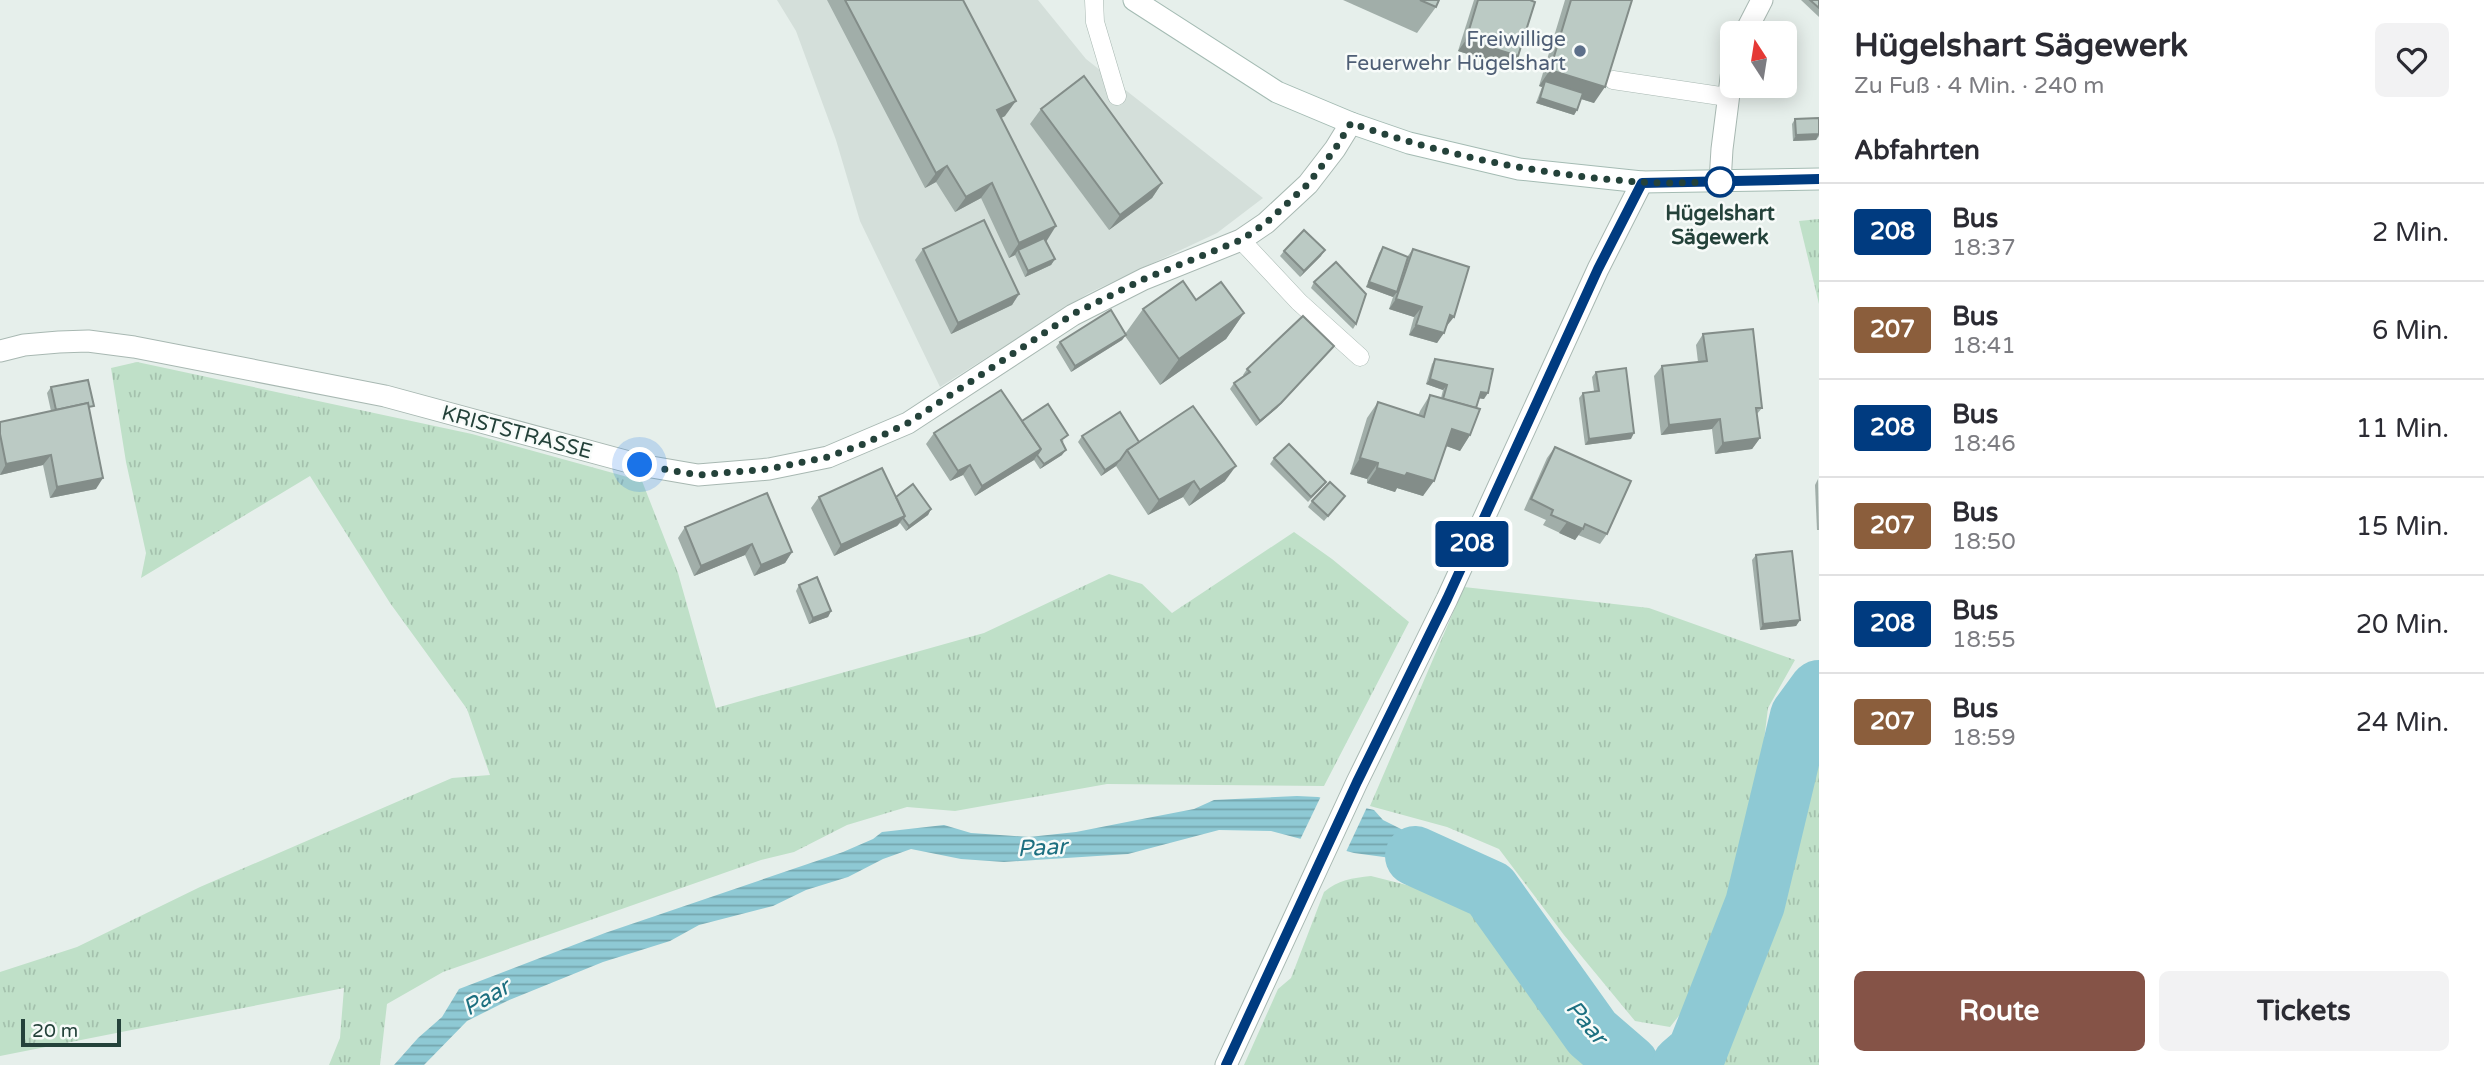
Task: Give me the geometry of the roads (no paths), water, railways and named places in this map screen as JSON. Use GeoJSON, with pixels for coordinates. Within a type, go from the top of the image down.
{"type":"FeatureCollection","features":[{"type":"Feature","properties":{"kind":"street"},"geometry":{"type":"LineString","coordinates":[[1134,0],[1277,92],[1351,123],[1409,143],[1519,169],[1642,183],[1819,179]]}},
{"type":"Feature","properties":{"kind":"street"},"geometry":{"type":"LineString","coordinates":[[1748,21],[1754,2]]}},
{"type":"Feature","properties":{"kind":"street"},"geometry":{"type":"LineString","coordinates":[[1720,182],[1727,98]]}},
{"type":"Feature","properties":{"kind":"street","name":"KRISTSTRASSE"},"geometry":{"type":"LineString","coordinates":[[0,351],[24,345],[59,342],[88,341],[134,346],[385,396],[640,465],[698,475],[769,469],[828,457],[908,423],[1073,314],[1144,279],[1241,240],[1266,223],[1308,184],[1351,123]]}},
{"type":"Feature","properties":{"kind":"street"},"geometry":{"type":"LineString","coordinates":[[1226,1065],[1357,782],[1447,599],[1598,269],[1642,183]]}},
{"type":"Feature","properties":{"kind":"lane"},"geometry":{"type":"LineString","coordinates":[[1094,0],[1095,22],[1117,96]]}},
{"type":"Feature","properties":{"kind":"lane"},"geometry":{"type":"LineString","coordinates":[[1613,80],[1720,96]]}},
{"type":"Feature","properties":{"kind":"lane"},"geometry":{"type":"LineString","coordinates":[[1241,240],[1299,302],[1360,357]]}},
{"type":"Feature","properties":{"kind":"water"},"geometry":{"type":"Polygon","coordinates":[[[1318,797],[1374,810],[1383,820],[1459,864],[1490,890],[1478,891],[1391,858],[1354,853],[1271,831],[1219,830],[1128,854],[1004,862],[961,859],[911,849],[883,859],[848,877],[806,890],[773,906],[699,925],[670,941],[603,962],[507,1001],[467,1021],[424,1065],[394,1065],[418,1038],[442,1017],[459,989],[605,933],[843,852],[873,839],[882,832],[944,825],[971,833],[1029,837],[1076,832],[1194,809],[1214,800],[1318,797]]]}},
{"type":"Feature","properties":{"kind":"waterway","name":"Paar"},"geometry":{"type":"LineString","coordinates":[[1682,1065],[1697,1052],[1755,904],[1800,716],[1819,690]]}},
{"type":"Feature","properties":{"kind":"waterway","name":"Paar"},"geometry":{"type":"LineString","coordinates":[[1415,856],[1490,890],[1592,1033],[1629,1065]]}},
{"type":"Feature","properties":{"kind":"place","name":"Freiwillige Feuerwehr Hügelshart"},"geometry":{"type":"Point","coordinates":[1580,51]}},
{"type":"Feature","properties":{"kind":"place","name":"Hügelshart Sägewerk"},"geometry":{"type":"Point","coordinates":[1720,182]}}]}
